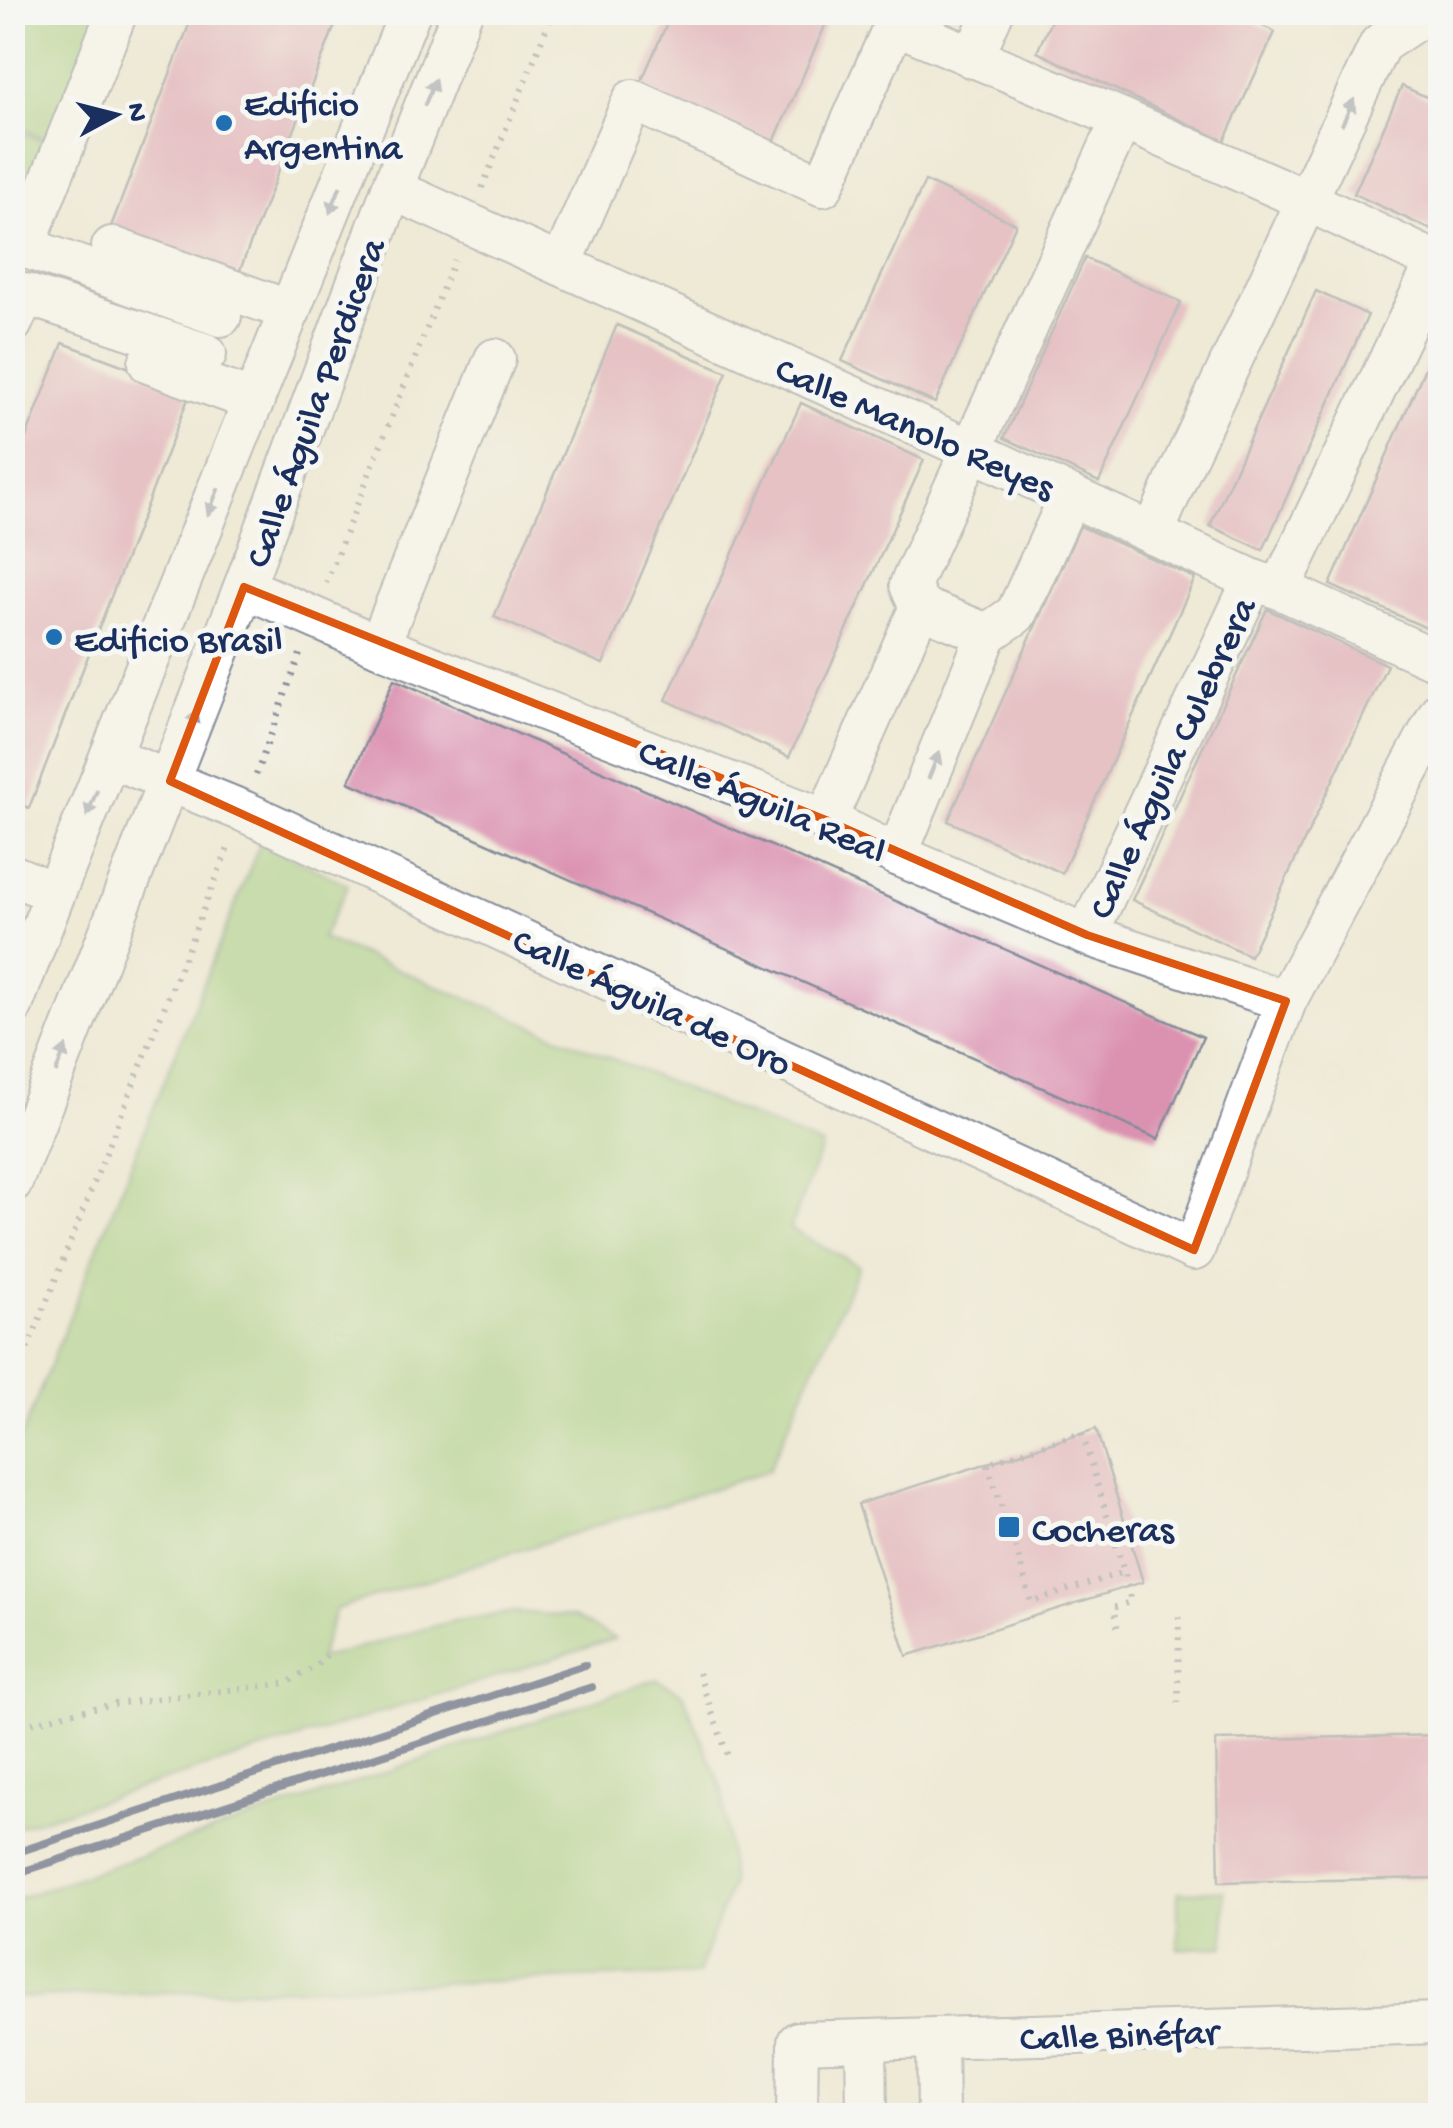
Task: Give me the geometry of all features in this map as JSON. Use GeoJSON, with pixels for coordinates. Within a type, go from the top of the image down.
{"type":"FeatureCollection","features":[{"type":"Feature","properties":{"kind":"street"},"geometry":{"type":"LineString","coordinates":[[117,12],[24,247],[221,316]]}},
{"type":"Feature","properties":{"kind":"street","name":"Calle Águila Perdicera"},"geometry":{"type":"LineString","coordinates":[[12,1006],[410,12]]}},
{"type":"Feature","properties":{"kind":"street","name":"Calle Águila Perdicera"},"geometry":{"type":"LineString","coordinates":[[12,1182],[170,781],[462,12]]}},
{"type":"Feature","properties":{"kind":"street"},"geometry":{"type":"LineString","coordinates":[[973,58],[993,12]]}},
{"type":"Feature","properties":{"kind":"street"},"geometry":{"type":"LineString","coordinates":[[1154,534],[1380,44],[1428,12]]}},
{"type":"Feature","properties":{"kind":"street"},"geometry":{"type":"LineString","coordinates":[[561,265],[633,100],[823,186],[898,18],[973,58],[1306,200]]}},
{"type":"Feature","properties":{"kind":"street"},"geometry":{"type":"LineString","coordinates":[[986,634],[920,607],[910,585],[1122,119]]}},
{"type":"Feature","properties":{"kind":"street","name":"Calle Manolo Reyes"},"geometry":{"type":"LineString","coordinates":[[392,189],[1440,662]]}},
{"type":"Feature","properties":{"kind":"street","name":"Calle Águila Culebrera"},"geometry":{"type":"LineString","coordinates":[[1087,935],[1436,262],[1306,200]]}},
{"type":"Feature","properties":{"kind":"street"},"geometry":{"type":"LineString","coordinates":[[112,246],[290,311]]}},
{"type":"Feature","properties":{"kind":"street"},"geometry":{"type":"LineString","coordinates":[[12,323],[25,294],[206,354]]}},
{"type":"Feature","properties":{"kind":"street"},"geometry":{"type":"LineString","coordinates":[[74,335],[254,401]]}},
{"type":"Feature","properties":{"kind":"street"},"geometry":{"type":"LineString","coordinates":[[379,646],[495,359]]}},
{"type":"Feature","properties":{"kind":"street"},"geometry":{"type":"LineString","coordinates":[[897,855],[986,634],[1016,614],[1070,496]]}},
{"type":"Feature","properties":{"kind":"street","name":"Calle Águila Real"},"geometry":{"type":"LineString","coordinates":[[244,588],[379,646],[826,820],[897,855],[1087,935],[1286,1000]]}},
{"type":"Feature","properties":{"kind":"street"},"geometry":{"type":"LineString","coordinates":[[826,820],[920,607]]}},
{"type":"Feature","properties":{"kind":"street"},"geometry":{"type":"LineString","coordinates":[[1286,1000],[1440,712]]}},
{"type":"Feature","properties":{"kind":"street","name":"Calle Águila de Oro"},"geometry":{"type":"LineString","coordinates":[[110,757],[261,819],[1194,1250],[1286,1000]]}},
{"type":"Feature","properties":{"kind":"street"},"geometry":{"type":"LineString","coordinates":[[12,875],[56,893]]}},
{"type":"Feature","properties":{"kind":"street","name":"Calle Binéfar"},"geometry":{"type":"LineString","coordinates":[[797,2116],[798,2042],[1440,2023]]}},
{"type":"Feature","properties":{"kind":"street"},"geometry":{"type":"LineString","coordinates":[[937,2038],[938,2116]]}},
{"type":"Feature","properties":{"kind":"street"},"geometry":{"type":"LineString","coordinates":[[866,2040],[867,2116]]}},
{"type":"Feature","properties":{"kind":"path"},"geometry":{"type":"LineString","coordinates":[[328,578],[553,12]]}},
{"type":"Feature","properties":{"kind":"path"},"geometry":{"type":"LineString","coordinates":[[256,776],[302,646]]}},
{"type":"Feature","properties":{"kind":"path"},"geometry":{"type":"LineString","coordinates":[[12,1388],[230,843]]}},
{"type":"Feature","properties":{"kind":"path"},"geometry":{"type":"LineString","coordinates":[[1005,1517],[987,1463],[1082,1433],[1129,1586],[1130,1602],[1113,1608],[1118,1630]]}},
{"type":"Feature","properties":{"kind":"path"},"geometry":{"type":"LineString","coordinates":[[1012,1537],[1031,1602],[1124,1572]]}},
{"type":"Feature","properties":{"kind":"path"},"geometry":{"type":"LineString","coordinates":[[1178,1703],[1179,1609]]}},
{"type":"Feature","properties":{"kind":"path"},"geometry":{"type":"LineString","coordinates":[[12,1729],[114,1704],[286,1682],[316,1666],[332,1650]]}},
{"type":"Feature","properties":{"kind":"path"},"geometry":{"type":"LineString","coordinates":[[698,1673],[730,1762]]}},
{"type":"Feature","properties":{"kind":"highlighted area"},"geometry":{"type":"Polygon","coordinates":[[[244,587],[826,820],[1087,935],[1286,1001],[1194,1250],[170,781],[244,587]]]}},
{"type":"Feature","properties":{"kind":"green space"},"geometry":{"type":"Polygon","coordinates":[[[13,13],[109,13],[54,142],[13,124],[13,13]]]}},
{"type":"Feature","properties":{"kind":"green space"},"geometry":{"type":"Polygon","coordinates":[[[13,128],[53,145],[13,242],[13,128]]]}},
{"type":"Feature","properties":{"kind":"green space"},"geometry":{"type":"Polygon","coordinates":[[[261,841],[348,885],[322,938],[822,1146],[790,1229],[859,1266],[768,1471],[336,1609],[319,1659],[453,1621],[517,1612],[574,1617],[615,1639],[13,1828],[12,1460],[261,841]]]}},
{"type":"Feature","properties":{"kind":"green space"},"geometry":{"type":"Polygon","coordinates":[[[657,1679],[683,1694],[723,1790],[731,1884],[698,1974],[13,1998],[13,1900],[657,1679]]]}},
{"type":"Feature","properties":{"kind":"green space"},"geometry":{"type":"Polygon","coordinates":[[[1224,1890],[1225,1946],[1178,1949],[1178,1893],[1224,1890]]]}},
{"type":"Feature","properties":{"kind":"building","name":"Edificio Argentina"},"geometry":{"type":"Polygon","coordinates":[[[194,12],[340,12],[235,283],[108,234],[194,12]]]}},
{"type":"Feature","properties":{"kind":"building"},"geometry":{"type":"Polygon","coordinates":[[[672,12],[831,12],[766,160],[633,100],[672,12]]]}},
{"type":"Feature","properties":{"kind":"building"},"geometry":{"type":"Polygon","coordinates":[[[1055,12],[1234,12],[1275,32],[1224,141],[1037,52],[1055,12]]]}},
{"type":"Feature","properties":{"kind":"building"},"geometry":{"type":"Polygon","coordinates":[[[1402,86],[1440,103],[1440,234],[1354,194],[1402,86]]]}},
{"type":"Feature","properties":{"kind":"building"},"geometry":{"type":"Polygon","coordinates":[[[925,181],[1016,224],[935,403],[842,361],[925,181]]]}},
{"type":"Feature","properties":{"kind":"building"},"geometry":{"type":"Polygon","coordinates":[[[1085,258],[1181,302],[1099,482],[1004,438],[1085,258]]]}},
{"type":"Feature","properties":{"kind":"building"},"geometry":{"type":"Polygon","coordinates":[[[1316,291],[1368,315],[1263,550],[1210,526],[1316,291]]]}},
{"type":"Feature","properties":{"kind":"building"},"geometry":{"type":"Polygon","coordinates":[[[617,325],[727,372],[603,664],[494,617],[617,325]]]}},
{"type":"Feature","properties":{"kind":"building","name":"Edificio Brasil"},"geometry":{"type":"Polygon","coordinates":[[[63,343],[191,391],[29,808],[12,801],[12,473],[63,343]]]}},
{"type":"Feature","properties":{"kind":"building"},"geometry":{"type":"Polygon","coordinates":[[[1432,352],[1440,356],[1440,634],[1330,585],[1432,352]]]}},
{"type":"Feature","properties":{"kind":"building"},"geometry":{"type":"Polygon","coordinates":[[[801,403],[924,460],[789,757],[666,700],[801,403]]]}},
{"type":"Feature","properties":{"kind":"building"},"geometry":{"type":"Polygon","coordinates":[[[1080,526],[1195,578],[1062,873],[948,821],[1080,526]]]}},
{"type":"Feature","properties":{"kind":"building"},"geometry":{"type":"Polygon","coordinates":[[[1267,609],[1387,665],[1250,956],[1132,900],[1267,609]]]}},
{"type":"Feature","properties":{"kind":"building"},"geometry":{"type":"Polygon","coordinates":[[[394,679],[1203,1037],[1158,1139],[349,782],[394,679]]]}},
{"type":"Feature","properties":{"kind":"building"},"geometry":{"type":"Polygon","coordinates":[[[1096,1429],[1143,1582],[907,1656],[858,1504],[1096,1429]]]}},
{"type":"Feature","properties":{"kind":"building"},"geometry":{"type":"Polygon","coordinates":[[[1440,1735],[1440,1878],[1219,1882],[1216,1740],[1440,1735]]]}},
{"type":"Feature","properties":{"kind":"railway"},"geometry":{"type":"LineString","coordinates":[[12,1854],[585,1665]]}},
{"type":"Feature","properties":{"kind":"railway"},"geometry":{"type":"LineString","coordinates":[[12,1875],[592,1687]]}},
{"type":"Feature","properties":{"kind":"place","name":"Edificio Argentina"},"geometry":{"type":"Point","coordinates":[224,123]}},
{"type":"Feature","properties":{"kind":"place","name":"Edificio Brasil"},"geometry":{"type":"Point","coordinates":[54,637]}},
{"type":"Feature","properties":{"kind":"place","name":"Cocheras"},"geometry":{"type":"Point","coordinates":[1009,1527]}}]}
